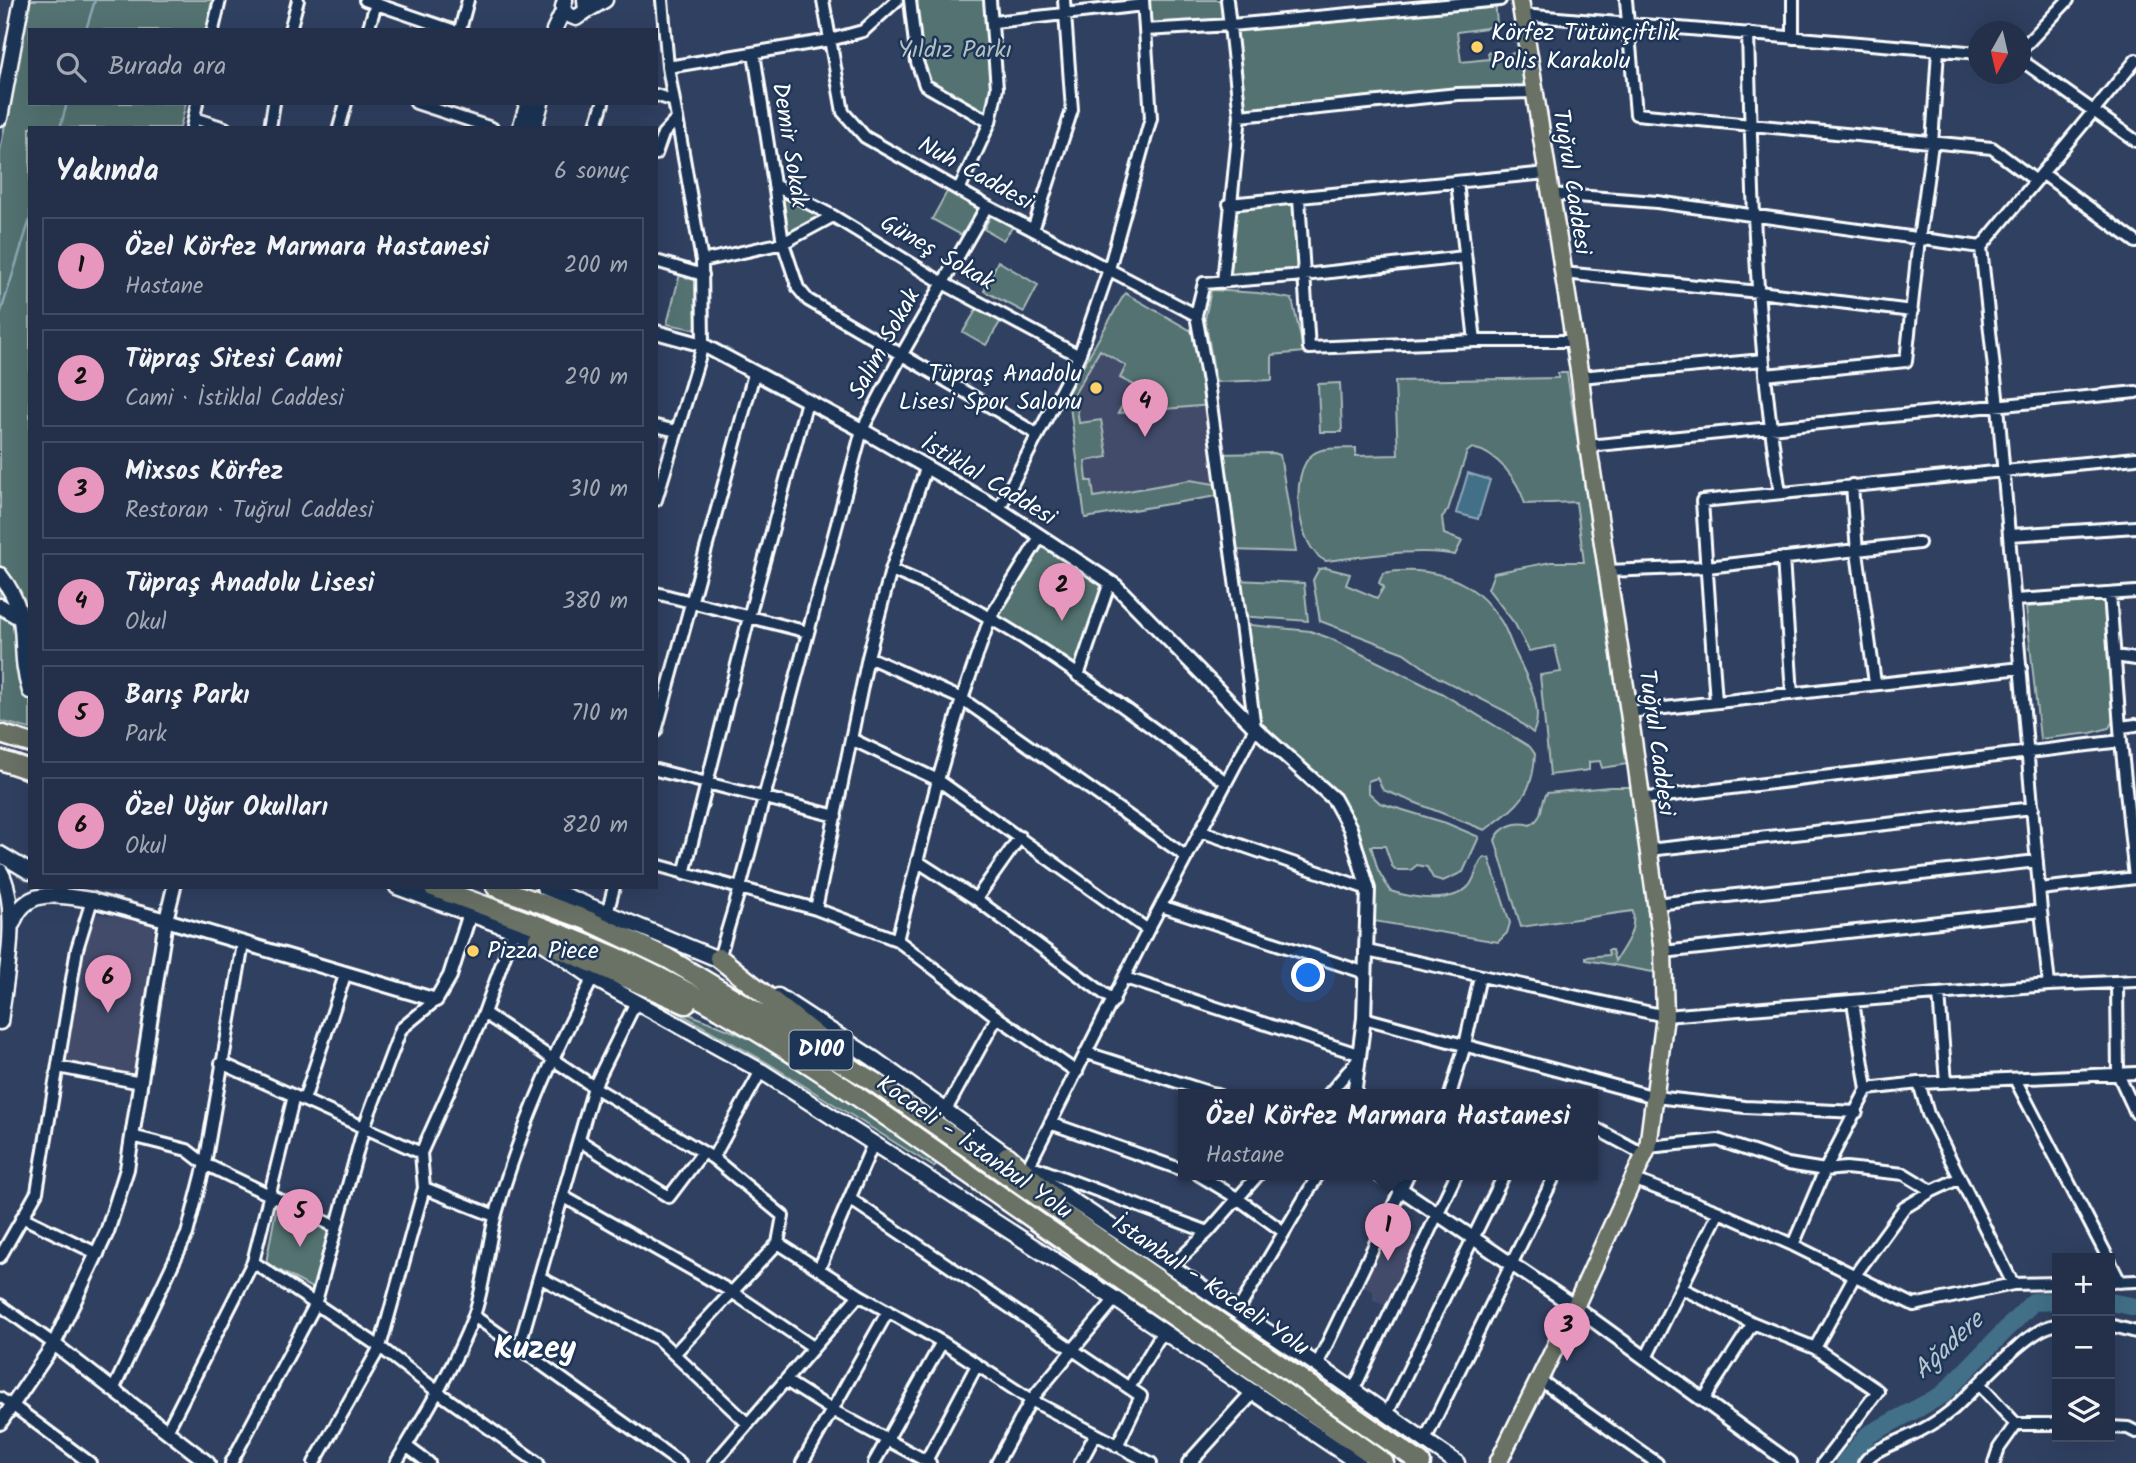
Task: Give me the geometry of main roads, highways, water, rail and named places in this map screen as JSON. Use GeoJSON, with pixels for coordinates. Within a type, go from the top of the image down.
{"type":"FeatureCollection","features":[{"type":"Feature","properties":{"kind":"highway"},"geometry":{"type":"LineString","coordinates":[[0,733],[28,737]]}},
{"type":"Feature","properties":{"kind":"highway"},"geometry":{"type":"LineString","coordinates":[[0,733],[28,742]]}},
{"type":"Feature","properties":{"kind":"highway"},"geometry":{"type":"LineString","coordinates":[[0,759],[28,767]]}},
{"type":"Feature","properties":{"kind":"highway","name":"Kocaeli - İstanbul Yolu"},"geometry":{"type":"LineString","coordinates":[[439,889],[579,940],[658,977],[770,1041],[871,1106],[1384,1463]]}},
{"type":"Feature","properties":{"kind":"highway","name":"İstanbul - Kocaeli Yolu"},"geometry":{"type":"LineString","coordinates":[[502,889],[587,920],[667,958],[874,1082],[1420,1463]]}},
{"type":"Feature","properties":{"kind":"highway"},"geometry":{"type":"LineString","coordinates":[[538,939],[770,1041]]}},
{"type":"Feature","properties":{"kind":"highway"},"geometry":{"type":"LineString","coordinates":[[719,958],[874,1082]]}},
{"type":"Feature","properties":{"kind":"highway"},"geometry":{"type":"LineString","coordinates":[[1007,1156],[1122,1256]]}},
{"type":"Feature","properties":{"kind":"main road"},"geometry":{"type":"LineString","coordinates":[[0,118],[22,0]]}},
{"type":"Feature","properties":{"kind":"main road"},"geometry":{"type":"LineString","coordinates":[[556,28],[574,12],[605,0]]}},
{"type":"Feature","properties":{"kind":"main road","name":"Tuğrul Caddesi"},"geometry":{"type":"LineString","coordinates":[[1498,1463],[1575,1307],[1647,1151],[1665,1016],[1663,952],[1629,712],[1580,377],[1521,7]]}},
{"type":"Feature","properties":{"kind":"main road"},"geometry":{"type":"LineString","coordinates":[[521,126],[527,105]]}},
{"type":"Feature","properties":{"kind":"main road"},"geometry":{"type":"LineString","coordinates":[[535,126],[540,105]]}},
{"type":"Feature","properties":{"kind":"main road"},"geometry":{"type":"LineString","coordinates":[[0,575],[15,595],[22,619],[24,674],[28,685]]}},
{"type":"Feature","properties":{"kind":"main road"},"geometry":{"type":"LineString","coordinates":[[0,606],[22,619]]}},
{"type":"Feature","properties":{"kind":"main road"},"geometry":{"type":"LineString","coordinates":[[0,769],[28,777]]}},
{"type":"Feature","properties":{"kind":"main road"},"geometry":{"type":"LineString","coordinates":[[0,854],[28,871]]}},
{"type":"Feature","properties":{"kind":"main road"},"geometry":{"type":"LineString","coordinates":[[0,871],[9,908],[10,931],[0,1022]]}},
{"type":"Feature","properties":{"kind":"main road"},"geometry":{"type":"LineString","coordinates":[[10,931],[18,909],[41,896],[58,895],[92,900],[67,889]]}},
{"type":"Feature","properties":{"kind":"main road"},"geometry":{"type":"LineString","coordinates":[[403,889],[538,939],[593,978],[761,1071],[1115,1299],[1358,1463]]}},
{"type":"Feature","properties":{"kind":"main road"},"geometry":{"type":"LineString","coordinates":[[549,889],[719,958],[874,1059],[1007,1156],[1028,1167],[1457,1463]]}},
{"type":"Feature","properties":{"kind":"waterway"},"geometry":{"type":"LineString","coordinates":[[87,28],[95,0]]}},
{"type":"Feature","properties":{"kind":"waterway"},"geometry":{"type":"LineString","coordinates":[[61,126],[66,105]]}},
{"type":"Feature","properties":{"kind":"waterway"},"geometry":{"type":"LineString","coordinates":[[0,315],[28,225]]}},
{"type":"Feature","properties":{"kind":"waterway","name":"Ağadere"},"geometry":{"type":"LineString","coordinates":[[1845,1463],[1868,1435],[1942,1395],[2033,1302],[2052,1301]]}},
{"type":"Feature","properties":{"kind":"waterway","name":"Ağadere"},"geometry":{"type":"LineString","coordinates":[[2115,1303],[2136,1307]]}},
{"type":"Feature","properties":{"kind":"place","name":"Körfez Tütünçiftlik Polis Karakolu"},"geometry":{"type":"Point","coordinates":[1477,47]}},
{"type":"Feature","properties":{"kind":"place","name":"Tüpraş Anadolu Lisesi Spor Salonu"},"geometry":{"type":"Point","coordinates":[1096,388]}},
{"type":"Feature","properties":{"kind":"place","name":"Tüpraş Anadolu Lisesi"},"geometry":{"type":"Point","coordinates":[1145,437]}},
{"type":"Feature","properties":{"kind":"place","name":"Tüpraş Sitesi Cami"},"geometry":{"type":"Point","coordinates":[1062,621]}},
{"type":"Feature","properties":{"kind":"place","name":"Pizza Piece"},"geometry":{"type":"Point","coordinates":[473,951]}},
{"type":"Feature","properties":{"kind":"place","name":"Özel Uğur Okulları"},"geometry":{"type":"Point","coordinates":[108,1013]}},
{"type":"Feature","properties":{"kind":"place","name":"Barış Parkı"},"geometry":{"type":"Point","coordinates":[300,1247]}},
{"type":"Feature","properties":{"kind":"place","name":"Özel Körfez Marmara Hastanesi"},"geometry":{"type":"Point","coordinates":[1388,1261]}},
{"type":"Feature","properties":{"kind":"place","name":"Mixsos Körfez"},"geometry":{"type":"Point","coordinates":[1567,1361]}},
{"type":"Feature","properties":{"kind":"district","name":"Kuzey"},"geometry":{"type":"Point","coordinates":[535,1349]}},
{"type":"Feature","properties":{"kind":"park label","name":"Yıldız Parkı"},"geometry":{"type":"Point","coordinates":[955,50]}}]}
